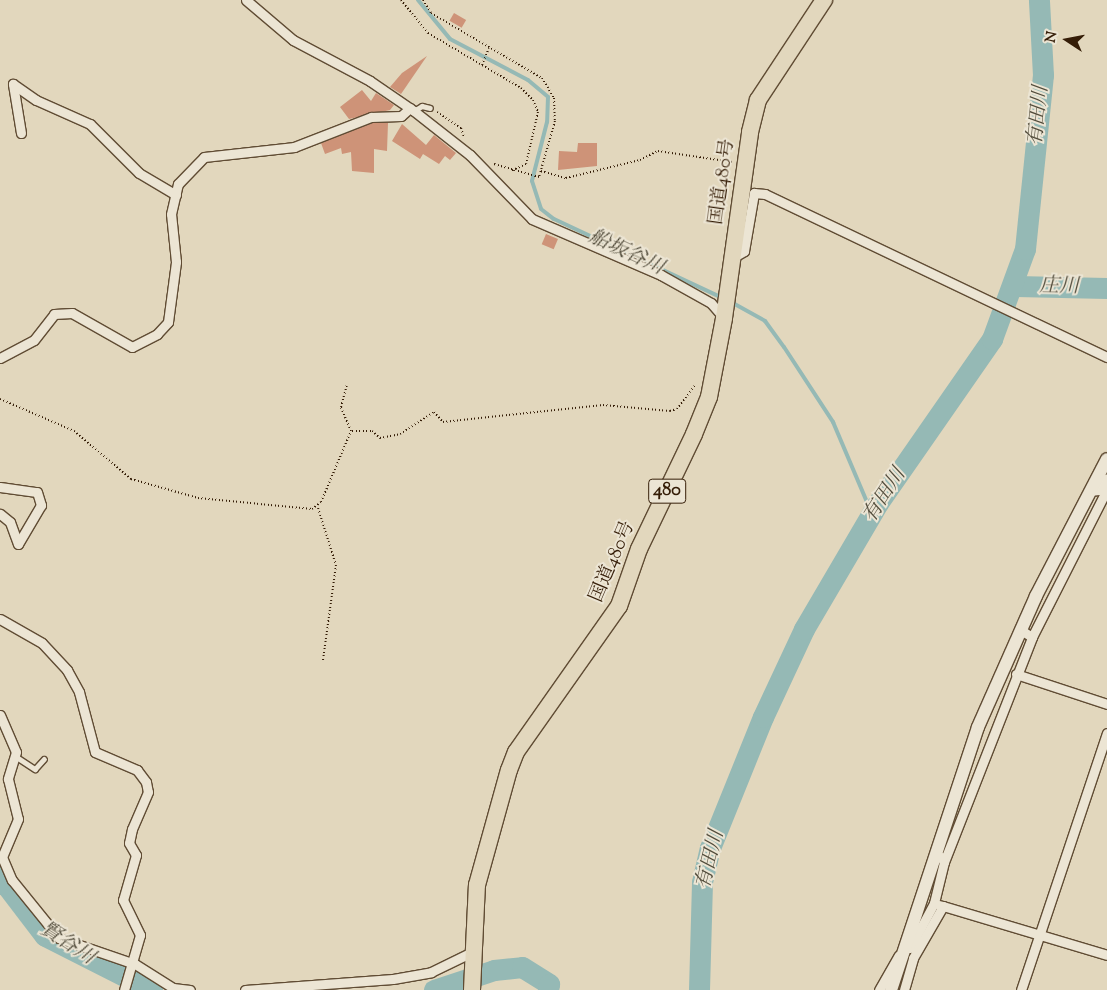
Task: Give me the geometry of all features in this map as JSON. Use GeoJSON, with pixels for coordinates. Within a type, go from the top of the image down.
{"type":"FeatureCollection","features":[{"type":"Feature","properties":{"kind":"highway","name":"国道480号"},"geometry":{"type":"LineString","coordinates":[[472,987],[477,885],[509,770],[516,752],[619,606],[640,549],[709,397],[724,318],[746,162],[758,100],[824,0]]}},
{"type":"Feature","properties":{"kind":"street"},"geometry":{"type":"LineString","coordinates":[[246,0],[308,50],[370,81],[412,110],[470,155],[532,220],[661,275],[711,304],[724,318]]}},
{"type":"Feature","properties":{"kind":"street"},"geometry":{"type":"LineString","coordinates":[[21,133],[14,84],[36,100],[90,124],[139,173],[176,195]]}},
{"type":"Feature","properties":{"kind":"street"},"geometry":{"type":"LineString","coordinates":[[0,358],[34,340],[54,314],[78,316],[132,347],[156,334],[168,322],[176,262],[171,214],[176,195],[184,176],[204,156],[294,147],[371,117],[401,116],[412,110]]}},
{"type":"Feature","properties":{"kind":"street"},"geometry":{"type":"LineString","coordinates":[[732,258],[744,252],[754,193],[765,194],[1107,357]]}},
{"type":"Feature","properties":{"kind":"street"},"geometry":{"type":"LineString","coordinates":[[904,990],[913,958],[938,905],[944,862],[1016,674],[1026,633],[1090,491],[1107,459]]}},
{"type":"Feature","properties":{"kind":"street"},"geometry":{"type":"LineString","coordinates":[[1090,491],[1099,490],[1107,478]]}},
{"type":"Feature","properties":{"kind":"street"},"geometry":{"type":"LineString","coordinates":[[0,487],[37,492],[41,505],[18,544],[10,522],[0,514]]}},
{"type":"Feature","properties":{"kind":"street"},"geometry":{"type":"LineString","coordinates":[[891,990],[901,952],[934,849],[978,727],[1026,633],[1107,490]]}},
{"type":"Feature","properties":{"kind":"street"},"geometry":{"type":"LineString","coordinates":[[0,619],[42,643],[67,670],[80,692],[95,752],[137,770],[146,782],[148,792],[129,843],[136,855],[123,900],[140,935],[135,964],[124,990]]}},
{"type":"Feature","properties":{"kind":"street"},"geometry":{"type":"LineString","coordinates":[[1016,674],[1107,704]]}},
{"type":"Feature","properties":{"kind":"street"},"geometry":{"type":"LineString","coordinates":[[0,715],[15,756],[8,779],[18,819],[1,857],[32,908],[60,938],[135,964],[173,988],[190,990]]}},
{"type":"Feature","properties":{"kind":"street"},"geometry":{"type":"LineString","coordinates":[[1021,990],[1038,934],[1107,733]]}},
{"type":"Feature","properties":{"kind":"street"},"geometry":{"type":"LineString","coordinates":[[934,849],[944,862]]}},
{"type":"Feature","properties":{"kind":"street"},"geometry":{"type":"LineString","coordinates":[[901,952],[907,952],[938,905]]}},
{"type":"Feature","properties":{"kind":"street"},"geometry":{"type":"LineString","coordinates":[[938,905],[1107,955]]}},
{"type":"Feature","properties":{"kind":"street"},"geometry":{"type":"LineString","coordinates":[[880,990],[901,952]]}},
{"type":"Feature","properties":{"kind":"street"},"geometry":{"type":"LineString","coordinates":[[245,990],[394,979],[431,972],[472,959]]}},
{"type":"Feature","properties":{"kind":"lane"},"geometry":{"type":"LineString","coordinates":[[412,110],[422,106],[430,108]]}},
{"type":"Feature","properties":{"kind":"lane"},"geometry":{"type":"LineString","coordinates":[[15,756],[35,769],[44,759]]}},
{"type":"Feature","properties":{"kind":"path"},"geometry":{"type":"LineString","coordinates":[[401,0],[428,33],[521,88],[538,112],[526,164],[511,171]]}},
{"type":"Feature","properties":{"kind":"path"},"geometry":{"type":"LineString","coordinates":[[423,0],[431,13],[542,78],[554,98],[555,121],[539,177],[517,172]]}},
{"type":"Feature","properties":{"kind":"path"},"geometry":{"type":"LineString","coordinates":[[482,65],[489,48]]}},
{"type":"Feature","properties":{"kind":"path"},"geometry":{"type":"LineString","coordinates":[[541,171],[566,178],[640,160],[658,151],[746,162]]}},
{"type":"Feature","properties":{"kind":"path"},"geometry":{"type":"LineString","coordinates":[[351,431],[372,431],[380,438],[400,434],[434,412],[443,422],[603,405],[670,411],[677,409],[700,379]]}},
{"type":"Feature","properties":{"kind":"path"},"geometry":{"type":"LineString","coordinates":[[323,660],[336,564],[318,508],[351,431],[341,407],[346,384]]}},
{"type":"Feature","properties":{"kind":"path"},"geometry":{"type":"LineString","coordinates":[[0,399],[74,431],[131,479],[198,498],[318,508]]}},
{"type":"Feature","properties":{"kind":"building"},"geometry":{"type":"Polygon","coordinates":[[[454,13],[466,20],[462,28],[450,21],[454,13]]]}},
{"type":"Feature","properties":{"kind":"building"},"geometry":{"type":"Polygon","coordinates":[[[427,56],[401,94],[390,87],[402,73],[427,56]]]}},
{"type":"Feature","properties":{"kind":"building"},"geometry":{"type":"Polygon","coordinates":[[[362,90],[371,101],[376,93],[394,105],[390,110],[349,119],[340,107],[362,90]]]}},
{"type":"Feature","properties":{"kind":"building"},"geometry":{"type":"Polygon","coordinates":[[[372,123],[388,123],[387,151],[374,149],[374,173],[352,171],[351,152],[342,154],[341,148],[325,154],[321,143],[372,123]]]}},
{"type":"Feature","properties":{"kind":"building"},"geometry":{"type":"Polygon","coordinates":[[[402,124],[426,145],[434,135],[456,153],[450,160],[445,156],[439,164],[423,154],[420,159],[392,141],[402,124]]]}},
{"type":"Feature","properties":{"kind":"building"},"geometry":{"type":"Polygon","coordinates":[[[578,143],[597,143],[597,166],[558,170],[559,151],[577,152],[578,143]]]}},
{"type":"Feature","properties":{"kind":"building"},"geometry":{"type":"Polygon","coordinates":[[[546,234],[558,239],[554,249],[542,244],[546,234]]]}},
{"type":"Feature","properties":{"kind":"waterway","name":"船坂谷川"},"geometry":{"type":"LineString","coordinates":[[418,0],[450,39],[528,80],[548,97],[547,122],[532,181],[541,209],[554,219],[723,298]]}},
{"type":"Feature","properties":{"kind":"waterway","name":"有田川"},"geometry":{"type":"LineString","coordinates":[[699,990],[702,882],[710,848],[763,717],[804,629],[878,503],[992,339],[1025,249],[1043,75],[1039,0]]}},
{"type":"Feature","properties":{"kind":"waterway","name":"庄川"},"geometry":{"type":"LineString","coordinates":[[1012,286],[1107,288]]}},
{"type":"Feature","properties":{"kind":"waterway","name":"船坂谷川"},"geometry":{"type":"LineString","coordinates":[[731,302],[765,321],[784,347],[833,422],[872,514]]}},
{"type":"Feature","properties":{"kind":"waterway","name":"賢谷川"},"geometry":{"type":"LineString","coordinates":[[0,877],[45,936],[152,990]]}},
{"type":"Feature","properties":{"kind":"waterway","name":"賢谷川"},"geometry":{"type":"LineString","coordinates":[[434,990],[494,970],[522,967],[549,984],[548,990]]}}]}
